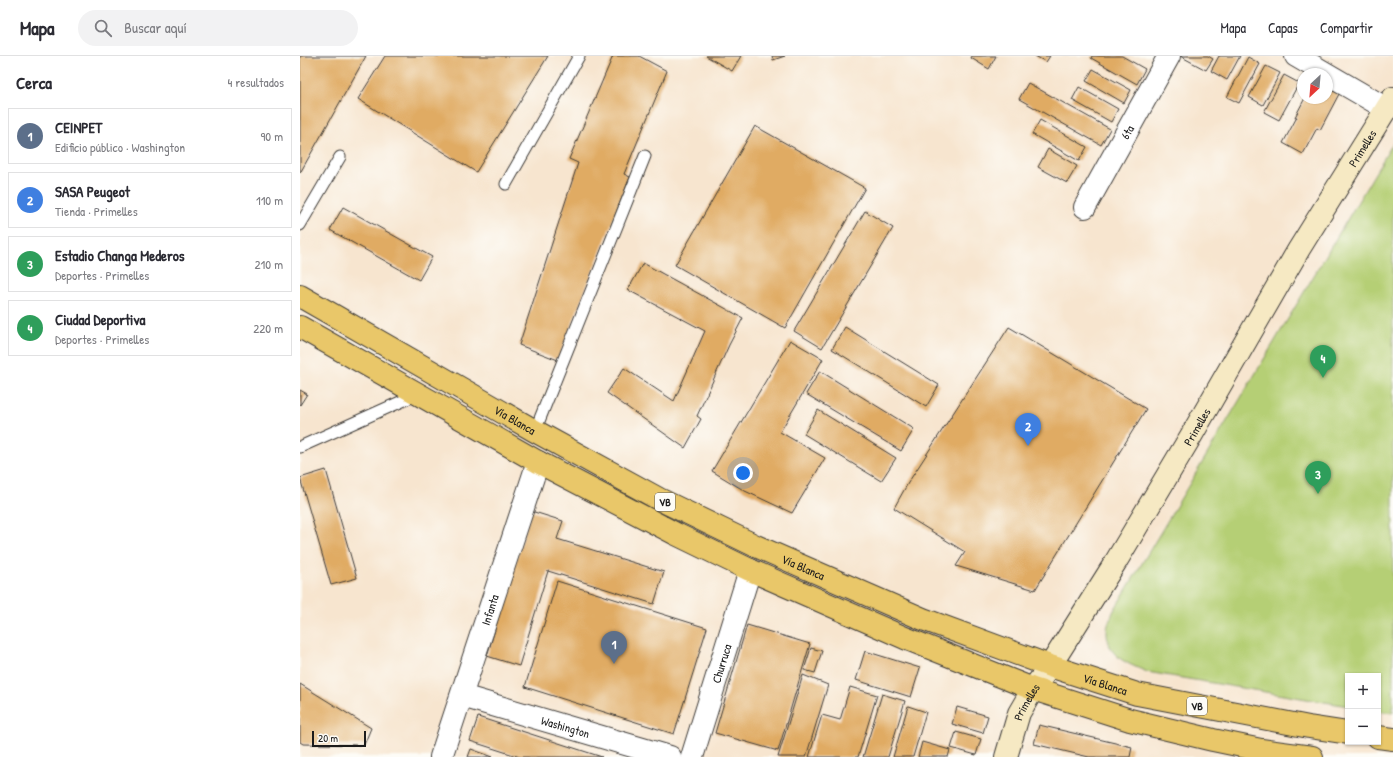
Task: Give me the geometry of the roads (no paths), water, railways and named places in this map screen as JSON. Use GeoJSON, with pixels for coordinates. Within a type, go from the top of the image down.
{"type":"FeatureCollection","features":[{"type":"Feature","properties":{"kind":"main road","name":"Primelles"},"geometry":{"type":"LineString","coordinates":[[1006,757],[1019,713],[1033,689],[1050,666],[1115,563],[1191,436],[1299,249],[1390,104]]}},
{"type":"Feature","properties":{"kind":"main road","name":"Vía Blanca"},"geometry":{"type":"LineString","coordinates":[[300,296],[535,431],[659,499],[756,546],[923,619],[1050,666],[1137,694],[1301,726],[1345,733]]}},
{"type":"Feature","properties":{"kind":"main road","name":"Vía Blanca"},"geometry":{"type":"LineString","coordinates":[[300,327],[538,462],[676,534],[750,570],[905,638],[1033,689],[1130,720],[1213,740],[1306,757]]}},
{"type":"Feature","properties":{"kind":"main road"},"geometry":{"type":"LineString","coordinates":[[1381,737],[1393,739]]}},
{"type":"Feature","properties":{"kind":"street","name":"6ta"},"geometry":{"type":"LineString","coordinates":[[1084,207],[1169,56]]}},
{"type":"Feature","properties":{"kind":"street"},"geometry":{"type":"LineString","coordinates":[[1296,56],[1390,104]]}},
{"type":"Feature","properties":{"kind":"street","name":"Infanta"},"geometry":{"type":"LineString","coordinates":[[441,757],[538,462]]}},
{"type":"Feature","properties":{"kind":"street","name":"Churruca"},"geometry":{"type":"LineString","coordinates":[[692,757],[750,570]]}},
{"type":"Feature","properties":{"kind":"street","name":"Washington"},"geometry":{"type":"LineString","coordinates":[[462,696],[670,757]]}},
{"type":"Feature","properties":{"kind":"lane"},"geometry":{"type":"LineString","coordinates":[[506,184],[579,56]]}},
{"type":"Feature","properties":{"kind":"lane"},"geometry":{"type":"LineString","coordinates":[[535,431],[645,156]]}},
{"type":"Feature","properties":{"kind":"lane"},"geometry":{"type":"LineString","coordinates":[[300,224],[340,157]]}},
{"type":"Feature","properties":{"kind":"lane"},"geometry":{"type":"LineString","coordinates":[[300,446],[418,394]]}},
{"type":"Feature","properties":{"kind":"place","name":"Ciudad Deportiva"},"geometry":{"type":"Point","coordinates":[1323,378]}},
{"type":"Feature","properties":{"kind":"place","name":"SASA Peugeot"},"geometry":{"type":"Point","coordinates":[1028,446]}},
{"type":"Feature","properties":{"kind":"place","name":"Estadio Changa Mederos"},"geometry":{"type":"Point","coordinates":[1318,494]}},
{"type":"Feature","properties":{"kind":"place","name":"CEINPET"},"geometry":{"type":"Point","coordinates":[614,664]}}]}
